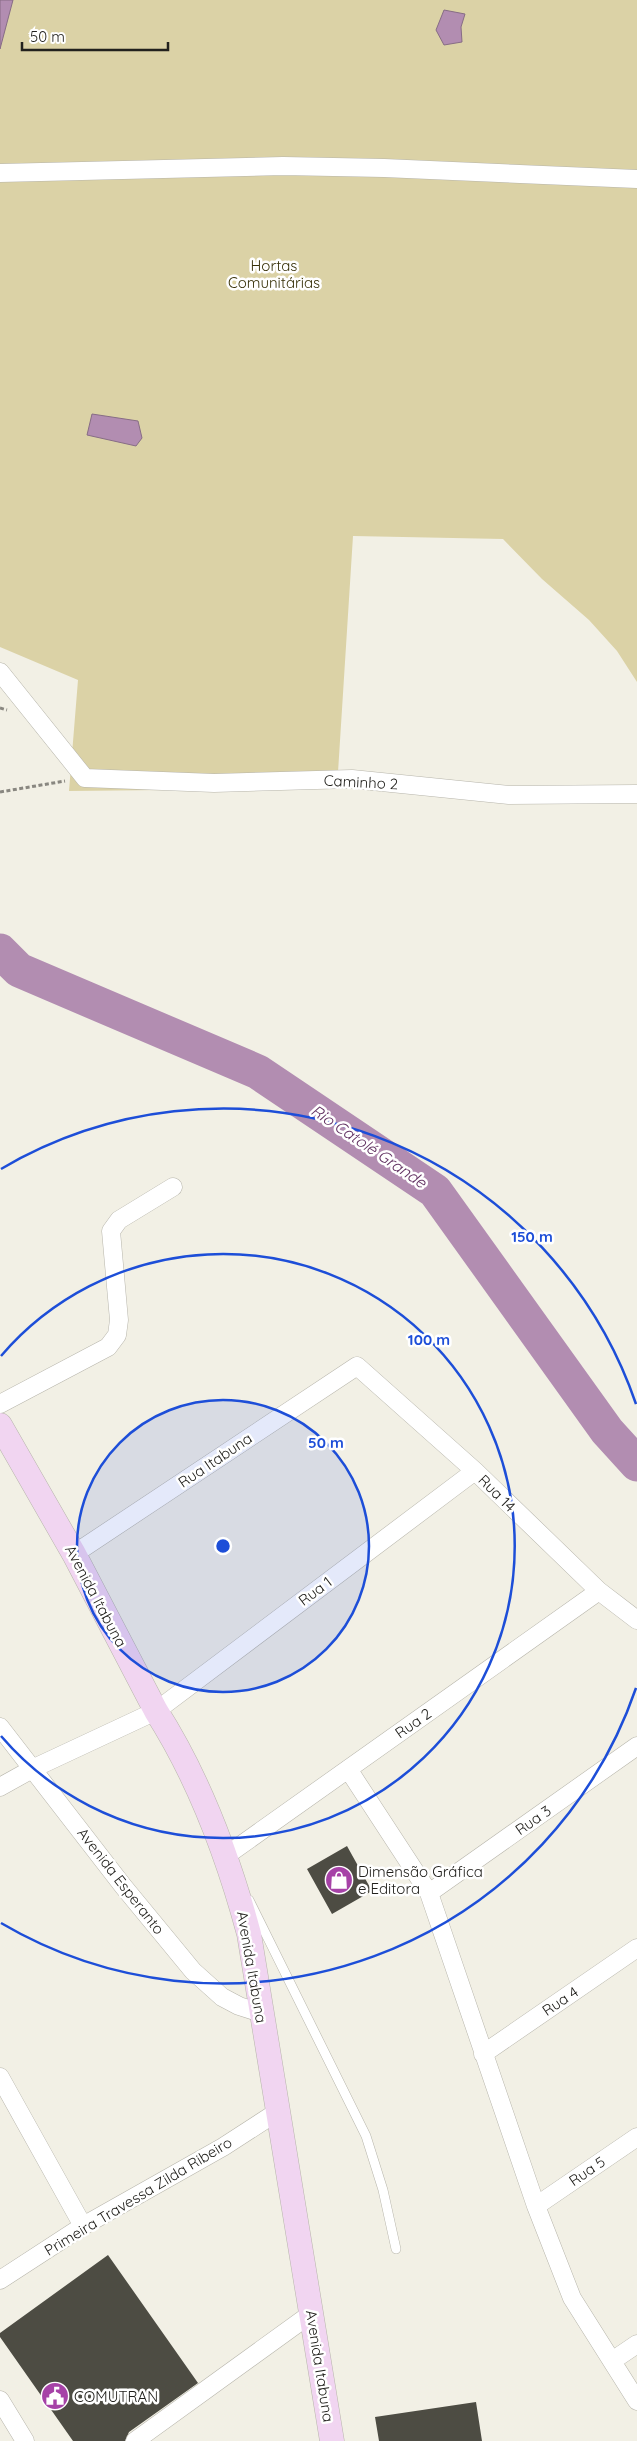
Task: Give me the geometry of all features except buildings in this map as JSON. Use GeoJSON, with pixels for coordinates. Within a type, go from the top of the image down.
{"type":"FeatureCollection","features":[{"type":"Feature","properties":{"kind":"main road","name":"Avenida Itabuna"},"geometry":{"type":"LineString","coordinates":[[0,1425],[74,1554],[156,1711],[171,1734],[211,1817],[226,1855],[249,1934],[260,2013],[312,2313],[332,2441]]}},
{"type":"Feature","properties":{"kind":"street"},"geometry":{"type":"LineString","coordinates":[[0,173],[283,166],[384,168],[637,179]]}},
{"type":"Feature","properties":{"kind":"street"},"geometry":{"type":"LineString","coordinates":[[0,672],[85,778]]}},
{"type":"Feature","properties":{"kind":"street","name":"Caminho 2"},"geometry":{"type":"LineString","coordinates":[[85,778],[214,783],[352,779],[509,795],[637,794]]}},
{"type":"Feature","properties":{"kind":"street"},"geometry":{"type":"LineString","coordinates":[[0,1404],[108,1347],[117,1335],[119,1320],[111,1231],[119,1220],[173,1187]]}},
{"type":"Feature","properties":{"kind":"street","name":"Rua 14"},"geometry":{"type":"LineString","coordinates":[[357,1366],[475,1471],[599,1591],[637,1620]]}},
{"type":"Feature","properties":{"kind":"street","name":"Rua Itabuna"},"geometry":{"type":"LineString","coordinates":[[74,1554],[357,1366]]}},
{"type":"Feature","properties":{"kind":"street","name":"Rua 1"},"geometry":{"type":"LineString","coordinates":[[0,1787],[34,1768],[156,1711],[475,1471]]}},
{"type":"Feature","properties":{"kind":"street","name":"Rua 2"},"geometry":{"type":"LineString","coordinates":[[226,1855],[599,1591]]}},
{"type":"Feature","properties":{"kind":"street","name":"Avenida Esperanto"},"geometry":{"type":"LineString","coordinates":[[0,1727],[34,1768],[123,1886],[193,1970],[222,1997],[238,2006],[260,2013]]}},
{"type":"Feature","properties":{"kind":"street","name":"Rua 3"},"geometry":{"type":"LineString","coordinates":[[428,1893],[637,1746]]}},
{"type":"Feature","properties":{"kind":"street"},"geometry":{"type":"LineString","coordinates":[[348,1769],[428,1893],[536,2206],[572,2298],[637,2400]]}},
{"type":"Feature","properties":{"kind":"street","name":"Rua 4"},"geometry":{"type":"LineString","coordinates":[[483,2054],[637,1948]]}},
{"type":"Feature","properties":{"kind":"street"},"geometry":{"type":"LineString","coordinates":[[0,2077],[83,2226]]}},
{"type":"Feature","properties":{"kind":"street","name":"Primeira Travessa Zilda Ribeiro"},"geometry":{"type":"LineString","coordinates":[[0,2280],[83,2226],[222,2147],[277,2112]]}},
{"type":"Feature","properties":{"kind":"street","name":"Rua 5"},"geometry":{"type":"LineString","coordinates":[[536,2206],[637,2137]]}},
{"type":"Feature","properties":{"kind":"street"},"geometry":{"type":"LineString","coordinates":[[135,2441],[312,2313]]}},
{"type":"Feature","properties":{"kind":"street"},"geometry":{"type":"LineString","coordinates":[[612,2361],[637,2344]]}},
{"type":"Feature","properties":{"kind":"street"},"geometry":{"type":"LineString","coordinates":[[0,2400],[25,2441]]}},
{"type":"Feature","properties":{"kind":"lane"},"geometry":{"type":"LineString","coordinates":[[226,1855],[299,1997],[366,2136],[383,2190],[396,2249]]}},
{"type":"Feature","properties":{"kind":"path"},"geometry":{"type":"LineString","coordinates":[[0,792],[85,778]]}},
{"type":"Feature","properties":{"kind":"green space","name":"Hortas Comunitárias"},"geometry":{"type":"Polygon","coordinates":[[[0,0],[637,0],[637,682],[617,651],[589,620],[542,579],[503,539],[353,536],[337,788],[69,791],[78,680],[0,647],[0,0]]]}},
{"type":"Feature","properties":{"kind":"shaded area"},"geometry":{"type":"Polygon","coordinates":[[[0,0],[13,0],[0,49],[0,0]]]}},
{"type":"Feature","properties":{"kind":"shaded area"},"geometry":{"type":"Polygon","coordinates":[[[444,10],[465,14],[461,27],[462,42],[444,45],[436,30],[444,10]]]}},
{"type":"Feature","properties":{"kind":"shaded area"},"geometry":{"type":"Polygon","coordinates":[[[92,414],[138,421],[142,438],[136,446],[87,435],[92,414]]]}},
{"type":"Feature","properties":{"kind":"waterway","name":"Rio Catolé Grande"},"geometry":{"type":"LineString","coordinates":[[0,951],[19,970],[258,1072],[435,1191],[607,1431],[637,1464]]}},
{"type":"Feature","properties":{"kind":"place","name":"Dimensão Gráfica e Editora"},"geometry":{"type":"Point","coordinates":[339,1880]}},
{"type":"Feature","properties":{"kind":"place","name":"COMUTRAN"},"geometry":{"type":"Point","coordinates":[55,2396]}}]}
